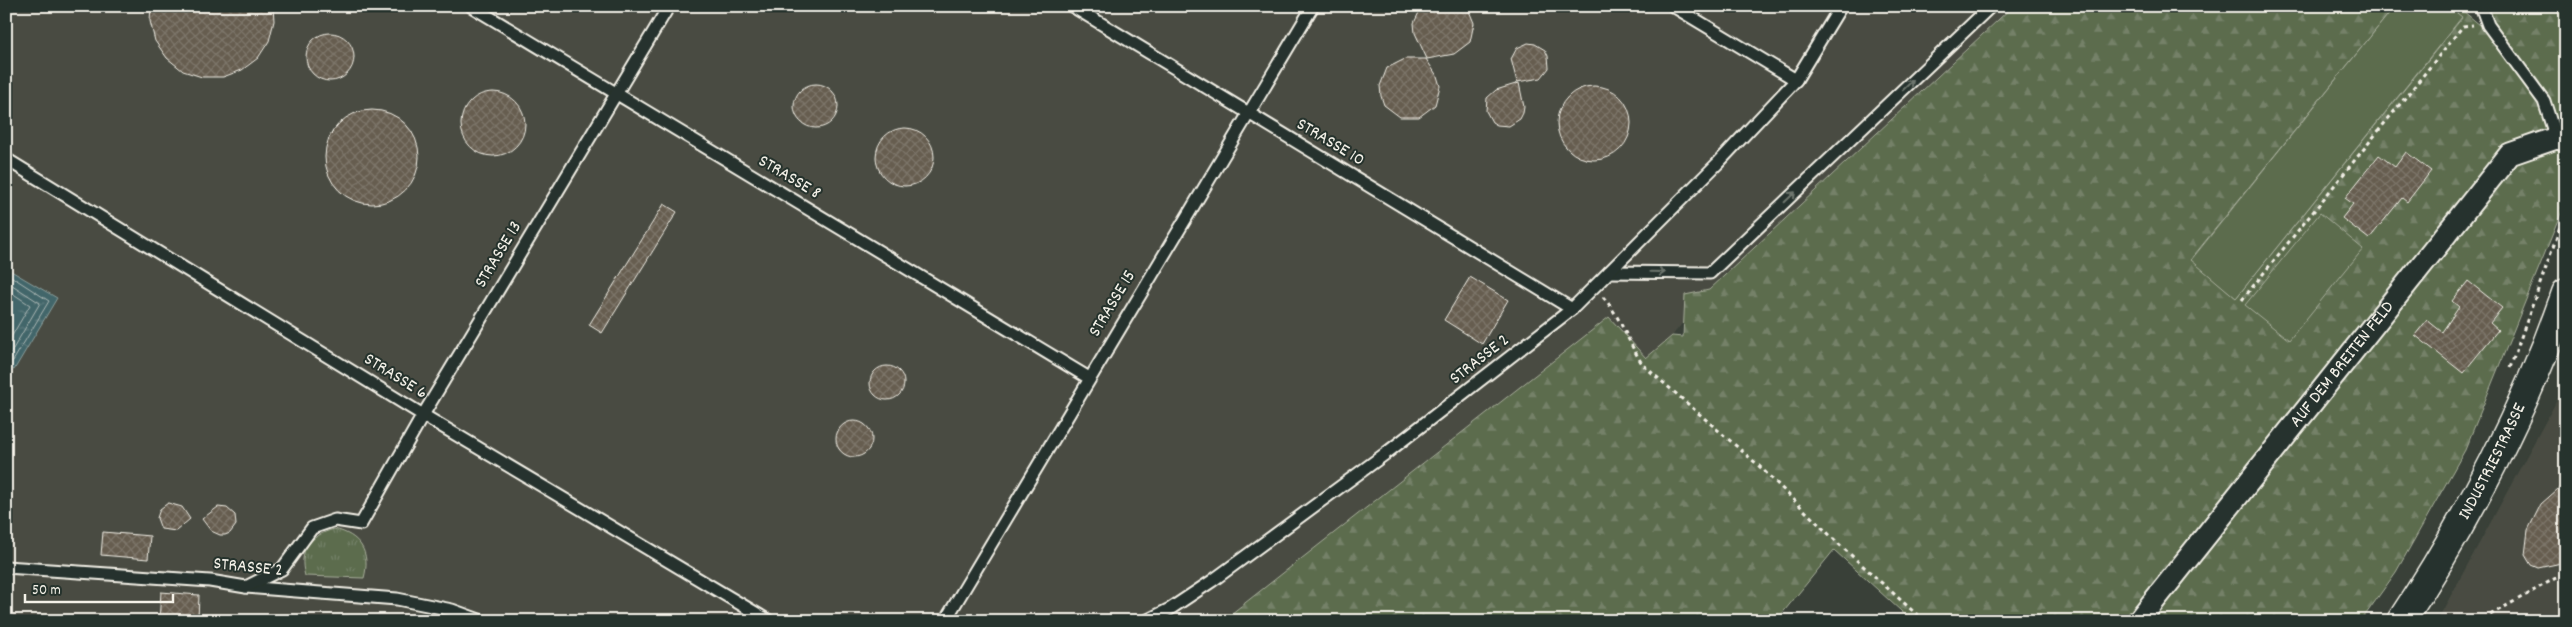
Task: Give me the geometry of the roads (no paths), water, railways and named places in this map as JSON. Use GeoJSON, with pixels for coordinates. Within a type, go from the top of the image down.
{"type":"FeatureCollection","features":[{"type":"Feature","properties":{"kind":"main road","name":"INDUSTRIESTRASSE"},"geometry":{"type":"LineString","coordinates":[[2401,621],[2434,571],[2479,489],[2548,342],[2566,293]]}},
{"type":"Feature","properties":{"kind":"street","name":"AUF DEM BREITEN FELD"},"geometry":{"type":"LineString","coordinates":[[2138,621],[2510,154],[2561,139]]}},
{"type":"Feature","properties":{"kind":"lane","name":"STRASSE 8"},"geometry":{"type":"LineString","coordinates":[[471,6],[1089,378]]}},
{"type":"Feature","properties":{"kind":"lane","name":"STRASSE 13"},"geometry":{"type":"LineString","coordinates":[[246,587],[282,569],[312,528],[335,520],[361,524],[423,415],[669,6]]}},
{"type":"Feature","properties":{"kind":"lane","name":"STRASSE 10"},"geometry":{"type":"LineString","coordinates":[[1072,6],[1572,309]]}},
{"type":"Feature","properties":{"kind":"lane","name":"STRASSE 15"},"geometry":{"type":"LineString","coordinates":[[945,621],[1313,6]]}},
{"type":"Feature","properties":{"kind":"lane"},"geometry":{"type":"LineString","coordinates":[[1673,6],[1796,80]]}},
{"type":"Feature","properties":{"kind":"lane","name":"STRASSE 2"},"geometry":{"type":"LineString","coordinates":[[1146,621],[1170,609],[1212,581],[1291,524],[1385,454],[1572,309],[1796,80],[1841,6]]}},
{"type":"Feature","properties":{"kind":"lane"},"geometry":{"type":"LineString","coordinates":[[1609,272],[1710,273],[1991,6]]}},
{"type":"Feature","properties":{"kind":"lane"},"geometry":{"type":"LineString","coordinates":[[2481,6],[2488,25],[2544,101],[2561,139]]}},
{"type":"Feature","properties":{"kind":"lane","name":"STRASSE 6"},"geometry":{"type":"LineString","coordinates":[[6,159],[423,415],[769,621]]}},
{"type":"Feature","properties":{"kind":"lane","name":"STRASSE 2"},"geometry":{"type":"LineString","coordinates":[[6,567],[210,581],[246,587],[397,599],[452,610],[482,621]]}},
{"type":"Feature","properties":{"kind":"water"},"geometry":{"type":"Polygon","coordinates":[[[6,268],[57,298],[14,370],[6,365],[6,268]]]}}]}
